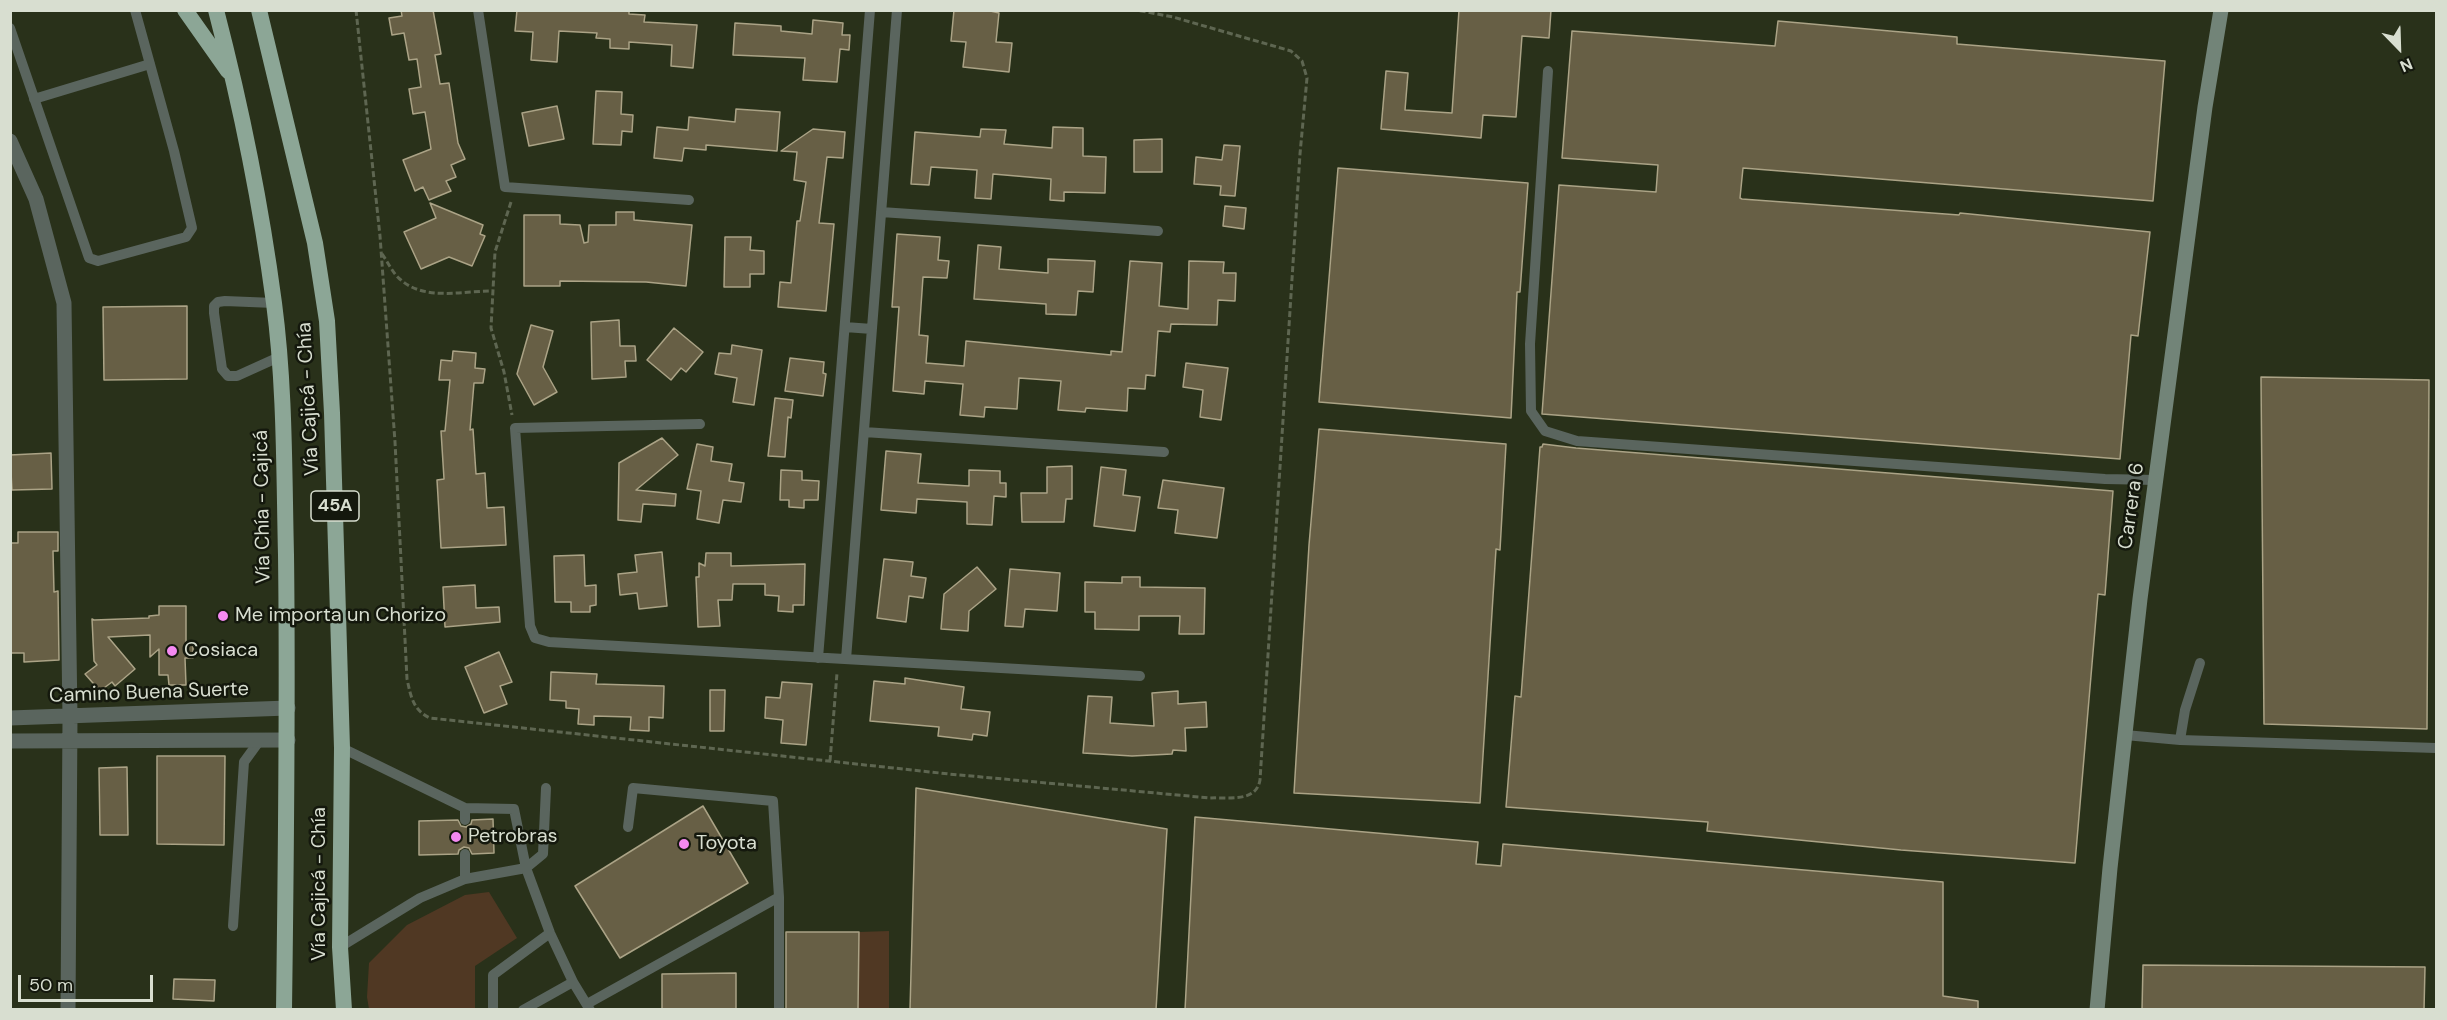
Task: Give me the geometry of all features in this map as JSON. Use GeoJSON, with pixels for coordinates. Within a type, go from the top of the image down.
{"type":"FeatureCollection","features":[{"type":"Feature","properties":{"kind":"highway"},"geometry":{"type":"LineString","coordinates":[[185,10],[234,80]]}},
{"type":"Feature","properties":{"kind":"highway","name":"Vía Chía - Cajicá"},"geometry":{"type":"LineString","coordinates":[[216,10],[234,80],[274,303],[279,357],[284,452],[288,708],[284,1010]]}},
{"type":"Feature","properties":{"kind":"highway","name":"Vía Cajicá - Chía"},"geometry":{"type":"LineString","coordinates":[[259,10],[315,243],[327,321],[342,748],[340,947],[344,1010]]}},
{"type":"Feature","properties":{"kind":"main road","name":"Carrera 6"},"geometry":{"type":"LineString","coordinates":[[2097,1010],[2110,868],[2156,480],[2205,108],[2221,10]]}},
{"type":"Feature","properties":{"kind":"street"},"geometry":{"type":"LineString","coordinates":[[10,141],[36,199],[64,303],[70,718],[68,1010]]}},
{"type":"Feature","properties":{"kind":"street","name":"Camino Buena Suerte"},"geometry":{"type":"LineString","coordinates":[[10,718],[70,718],[288,708]]}},
{"type":"Feature","properties":{"kind":"street"},"geometry":{"type":"LineString","coordinates":[[10,741],[288,740]]}},
{"type":"Feature","properties":{"kind":"lane"},"geometry":{"type":"LineString","coordinates":[[10,28],[89,258],[98,261],[186,237],[192,228],[135,10]]}},
{"type":"Feature","properties":{"kind":"lane"},"geometry":{"type":"LineString","coordinates":[[478,10],[505,186],[689,200]]}},
{"type":"Feature","properties":{"kind":"lane"},"geometry":{"type":"LineString","coordinates":[[818,658],[870,10]]}},
{"type":"Feature","properties":{"kind":"lane"},"geometry":{"type":"LineString","coordinates":[[842,659],[864,432],[897,10]]}},
{"type":"Feature","properties":{"kind":"lane"},"geometry":{"type":"LineString","coordinates":[[34,99],[150,64]]}},
{"type":"Feature","properties":{"kind":"lane"},"geometry":{"type":"LineString","coordinates":[[1548,71],[1530,344],[1531,411],[1545,431],[1577,441],[2105,479],[2156,480]]}},
{"type":"Feature","properties":{"kind":"lane"},"geometry":{"type":"LineString","coordinates":[[881,212],[1158,231]]}},
{"type":"Feature","properties":{"kind":"lane"},"geometry":{"type":"LineString","coordinates":[[274,303],[218,302],[214,306],[214,313],[222,369],[228,376],[237,376],[279,357]]}},
{"type":"Feature","properties":{"kind":"lane"},"geometry":{"type":"LineString","coordinates":[[845,327],[872,329]]}},
{"type":"Feature","properties":{"kind":"lane"},"geometry":{"type":"LineString","coordinates":[[700,424],[515,428],[530,626],[535,638],[549,642],[1140,676]]}},
{"type":"Feature","properties":{"kind":"lane"},"geometry":{"type":"LineString","coordinates":[[864,432],[1164,452]]}},
{"type":"Feature","properties":{"kind":"lane"},"geometry":{"type":"LineString","coordinates":[[2180,740],[2185,710],[2200,663]]}},
{"type":"Feature","properties":{"kind":"lane"},"geometry":{"type":"LineString","coordinates":[[2125,735],[2180,740],[2436,748]]}},
{"type":"Feature","properties":{"kind":"lane"},"geometry":{"type":"LineString","coordinates":[[233,926],[244,762],[260,740]]}},
{"type":"Feature","properties":{"kind":"lane"},"geometry":{"type":"LineString","coordinates":[[342,748],[465,808],[514,810],[526,868],[550,933],[573,982],[588,1007],[779,897]]}},
{"type":"Feature","properties":{"kind":"lane"},"geometry":{"type":"LineString","coordinates":[[340,947],[420,898],[465,879],[526,868],[543,854],[546,788]]}},
{"type":"Feature","properties":{"kind":"lane"},"geometry":{"type":"LineString","coordinates":[[628,827],[633,788],[773,801],[779,897],[779,1010]]}},
{"type":"Feature","properties":{"kind":"lane"},"geometry":{"type":"LineString","coordinates":[[465,808],[465,820]]}},
{"type":"Feature","properties":{"kind":"lane"},"geometry":{"type":"LineString","coordinates":[[465,854],[465,879]]}},
{"type":"Feature","properties":{"kind":"lane"},"geometry":{"type":"LineString","coordinates":[[494,1010],[493,975],[550,933]]}},
{"type":"Feature","properties":{"kind":"lane"},"geometry":{"type":"LineString","coordinates":[[523,1010],[573,982]]}},
{"type":"Feature","properties":{"kind":"path"},"geometry":{"type":"LineString","coordinates":[[505,186],[512,201],[497,241],[492,291],[492,328],[504,372],[515,428]]}},
{"type":"Feature","properties":{"kind":"path"},"geometry":{"type":"LineString","coordinates":[[381,252],[400,279],[414,289],[425,293],[492,291]]}},
{"type":"Feature","properties":{"kind":"path"},"geometry":{"type":"LineString","coordinates":[[830,761],[842,659]]}},
{"type":"Feature","properties":{"kind":"shaded area"},"geometry":{"type":"Polygon","coordinates":[[[489,892],[517,938],[475,966],[475,1009],[369,1009],[367,997],[369,963],[407,925],[465,895],[489,892]]]}},
{"type":"Feature","properties":{"kind":"shaded area"},"geometry":{"type":"Polygon","coordinates":[[[889,931],[889,1009],[858,1010],[859,932],[889,931]]]}},
{"type":"Feature","properties":{"kind":"building"},"geometry":{"type":"Polygon","coordinates":[[[401,10],[433,10],[441,54],[435,55],[440,84],[449,83],[458,143],[465,159],[451,165],[456,177],[446,181],[451,191],[429,200],[423,187],[415,191],[403,160],[431,149],[425,112],[413,114],[409,89],[421,87],[417,59],[409,60],[404,33],[392,35],[389,18],[402,16],[401,10]]]}},
{"type":"Feature","properties":{"kind":"building"},"geometry":{"type":"Polygon","coordinates":[[[517,10],[629,10],[629,14],[645,15],[644,22],[697,25],[693,68],[671,66],[672,45],[629,42],[629,49],[610,48],[610,39],[596,38],[597,33],[559,31],[557,62],[531,60],[533,32],[515,31],[517,10]]]}},
{"type":"Feature","properties":{"kind":"building"},"geometry":{"type":"Polygon","coordinates":[[[954,10],[986,10],[999,13],[996,42],[1012,43],[1009,72],[963,67],[966,42],[951,41],[954,10]]]}},
{"type":"Feature","properties":{"kind":"building"},"geometry":{"type":"Polygon","coordinates":[[[1459,10],[1551,10],[1549,38],[1522,36],[1516,117],[1483,115],[1481,138],[1381,129],[1386,71],[1408,73],[1405,110],[1452,113],[1459,10]]]}},
{"type":"Feature","properties":{"kind":"building"},"geometry":{"type":"Polygon","coordinates":[[[813,20],[843,23],[842,35],[850,35],[849,50],[840,49],[837,82],[803,80],[805,58],[733,55],[735,23],[781,26],[781,31],[812,34],[813,20]]]}},
{"type":"Feature","properties":{"kind":"building"},"geometry":{"type":"Polygon","coordinates":[[[1778,21],[1957,37],[1957,44],[2165,61],[2153,201],[1743,168],[1740,198],[1742,199],[1959,215],[1960,213],[2150,232],[2138,336],[2131,335],[2120,459],[1542,414],[1559,185],[1656,192],[1658,165],[1562,158],[1572,31],[1775,46],[1778,21]]]}},
{"type":"Feature","properties":{"kind":"building"},"geometry":{"type":"Polygon","coordinates":[[[596,91],[622,92],[621,114],[633,115],[632,132],[622,131],[621,145],[593,144],[596,91]]]}},
{"type":"Feature","properties":{"kind":"building"},"geometry":{"type":"Polygon","coordinates":[[[557,106],[564,139],[529,146],[522,113],[557,106]]]}},
{"type":"Feature","properties":{"kind":"building"},"geometry":{"type":"Polygon","coordinates":[[[736,109],[780,112],[777,151],[706,145],[706,150],[684,148],[682,161],[654,158],[657,127],[688,130],[689,117],[735,122],[736,109]]]}},
{"type":"Feature","properties":{"kind":"building"},"geometry":{"type":"Polygon","coordinates":[[[1053,127],[1083,128],[1083,156],[1106,157],[1105,193],[1064,192],[1064,201],[1050,200],[1051,179],[993,174],[991,199],[975,198],[977,170],[931,167],[929,185],[911,184],[915,132],[980,137],[981,129],[1006,130],[1004,144],[1052,148],[1053,127]]]}},
{"type":"Feature","properties":{"kind":"building"},"geometry":{"type":"Polygon","coordinates":[[[813,129],[845,132],[843,158],[827,157],[819,223],[834,224],[826,311],[778,307],[780,282],[791,283],[797,221],[800,221],[806,182],[794,180],[797,152],[781,151],[813,129]]]}},
{"type":"Feature","properties":{"kind":"building"},"geometry":{"type":"Polygon","coordinates":[[[1162,139],[1162,172],[1134,172],[1134,140],[1162,139]]]}},
{"type":"Feature","properties":{"kind":"building"},"geometry":{"type":"Polygon","coordinates":[[[1224,145],[1240,146],[1235,196],[1220,195],[1221,186],[1194,184],[1196,157],[1222,160],[1224,145]]]}},
{"type":"Feature","properties":{"kind":"building"},"geometry":{"type":"Polygon","coordinates":[[[1338,168],[1528,183],[1520,292],[1517,292],[1511,418],[1319,402],[1338,168]]]}},
{"type":"Feature","properties":{"kind":"building"},"geometry":{"type":"Polygon","coordinates":[[[430,203],[483,225],[480,234],[485,236],[472,266],[449,257],[421,269],[404,232],[436,218],[430,203]]]}},
{"type":"Feature","properties":{"kind":"building"},"geometry":{"type":"Polygon","coordinates":[[[1225,206],[1246,208],[1244,229],[1223,226],[1225,206]]]}},
{"type":"Feature","properties":{"kind":"building"},"geometry":{"type":"Polygon","coordinates":[[[616,212],[634,212],[634,220],[692,225],[686,286],[646,282],[560,281],[560,286],[524,286],[524,215],[560,215],[560,224],[580,225],[584,243],[588,242],[589,225],[616,225],[616,212]]]}},
{"type":"Feature","properties":{"kind":"building"},"geometry":{"type":"Polygon","coordinates":[[[897,234],[940,237],[938,260],[949,261],[947,278],[923,277],[919,335],[928,336],[926,363],[964,366],[966,341],[1111,355],[1111,351],[1122,352],[1130,261],[1162,263],[1159,306],[1188,309],[1189,261],[1224,262],[1223,273],[1236,273],[1235,301],[1218,300],[1217,325],[1171,324],[1170,332],[1158,331],[1155,376],[1146,375],[1145,389],[1128,388],[1127,411],[1086,408],[1085,412],[1058,410],[1061,381],[1019,378],[1017,409],[985,407],[984,417],[960,415],[963,384],[925,381],[924,394],[893,391],[899,307],[892,307],[897,234]]]}},
{"type":"Feature","properties":{"kind":"building"},"geometry":{"type":"Polygon","coordinates":[[[725,237],[751,237],[750,250],[764,251],[764,274],[750,274],[750,287],[724,287],[725,237]]]}},
{"type":"Feature","properties":{"kind":"building"},"geometry":{"type":"Polygon","coordinates":[[[978,245],[1001,247],[999,269],[1048,273],[1048,259],[1095,261],[1093,292],[1078,291],[1076,315],[1046,314],[1046,304],[974,299],[978,245]]]}},
{"type":"Feature","properties":{"kind":"building"},"geometry":{"type":"Polygon","coordinates":[[[187,306],[187,379],[104,380],[103,307],[187,306]]]}},
{"type":"Feature","properties":{"kind":"building"},"geometry":{"type":"Polygon","coordinates":[[[619,320],[620,346],[635,346],[636,361],[625,361],[626,377],[592,379],[591,322],[619,320]]]}},
{"type":"Feature","properties":{"kind":"building"},"geometry":{"type":"Polygon","coordinates":[[[531,325],[553,331],[543,367],[557,392],[534,405],[517,374],[531,325]]]}},
{"type":"Feature","properties":{"kind":"building"},"geometry":{"type":"Polygon","coordinates":[[[674,328],[703,352],[686,372],[681,368],[671,380],[647,360],[674,328]]]}},
{"type":"Feature","properties":{"kind":"building"},"geometry":{"type":"Polygon","coordinates":[[[732,345],[762,350],[754,405],[733,402],[737,378],[715,374],[719,353],[731,354],[732,345]]]}},
{"type":"Feature","properties":{"kind":"building"},"geometry":{"type":"Polygon","coordinates":[[[453,351],[476,353],[475,368],[485,369],[483,383],[474,383],[470,430],[473,429],[476,474],[485,473],[487,508],[504,507],[506,545],[441,548],[437,480],[444,479],[441,431],[445,431],[450,380],[439,380],[441,360],[452,361],[453,351]]]}},
{"type":"Feature","properties":{"kind":"building"},"geometry":{"type":"Polygon","coordinates":[[[790,358],[824,362],[823,373],[826,374],[823,396],[785,391],[790,358]]]}},
{"type":"Feature","properties":{"kind":"building"},"geometry":{"type":"Polygon","coordinates":[[[1186,363],[1228,368],[1221,420],[1200,417],[1203,390],[1183,387],[1186,363]]]}},
{"type":"Feature","properties":{"kind":"building"},"geometry":{"type":"Polygon","coordinates":[[[2261,377],[2429,380],[2427,729],[2264,724],[2261,377]]]}},
{"type":"Feature","properties":{"kind":"building"},"geometry":{"type":"Polygon","coordinates":[[[775,398],[793,400],[791,418],[788,417],[785,457],[768,456],[775,398]]]}},
{"type":"Feature","properties":{"kind":"building"},"geometry":{"type":"Polygon","coordinates":[[[1319,429],[1506,444],[1500,550],[1496,549],[1480,803],[1294,793],[1309,545],[1319,429]]]}},
{"type":"Feature","properties":{"kind":"building"},"geometry":{"type":"Polygon","coordinates":[[[662,438],[678,455],[636,490],[676,494],[675,506],[643,504],[641,522],[618,520],[619,463],[662,438]]]}},
{"type":"Feature","properties":{"kind":"building"},"geometry":{"type":"Polygon","coordinates":[[[697,444],[713,447],[711,461],[732,464],[729,481],[744,483],[741,502],[723,500],[719,523],[697,519],[701,491],[687,489],[697,444]]]}},
{"type":"Feature","properties":{"kind":"building"},"geometry":{"type":"Polygon","coordinates":[[[1543,444],[2113,491],[2105,595],[2098,594],[2075,863],[1901,850],[1707,831],[1708,822],[1506,807],[1515,696],[1521,697],[1540,447],[1543,444]]]}},
{"type":"Feature","properties":{"kind":"building"},"geometry":{"type":"Polygon","coordinates":[[[886,451],[921,454],[918,483],[969,486],[969,470],[1000,471],[1000,483],[1006,483],[1006,497],[994,496],[992,525],[967,524],[967,502],[917,499],[916,513],[881,510],[886,451]]]}},
{"type":"Feature","properties":{"kind":"building"},"geometry":{"type":"Polygon","coordinates":[[[51,453],[52,489],[12,490],[10,455],[51,453]]]}},
{"type":"Feature","properties":{"kind":"building"},"geometry":{"type":"Polygon","coordinates":[[[1072,466],[1072,499],[1066,499],[1064,522],[1022,522],[1021,493],[1047,493],[1047,467],[1072,466]]]}},
{"type":"Feature","properties":{"kind":"building"},"geometry":{"type":"Polygon","coordinates":[[[1101,467],[1126,470],[1123,495],[1140,497],[1135,531],[1094,526],[1101,467]]]}},
{"type":"Feature","properties":{"kind":"building"},"geometry":{"type":"Polygon","coordinates":[[[781,470],[802,471],[802,480],[819,481],[818,500],[804,500],[804,508],[789,507],[789,500],[780,500],[781,470]]]}},
{"type":"Feature","properties":{"kind":"building"},"geometry":{"type":"Polygon","coordinates":[[[1163,480],[1224,488],[1217,538],[1175,533],[1178,510],[1158,508],[1163,480]]]}},
{"type":"Feature","properties":{"kind":"building"},"geometry":{"type":"Polygon","coordinates":[[[18,532],[58,532],[58,551],[53,551],[54,592],[58,591],[59,660],[24,662],[24,653],[10,653],[10,543],[18,543],[18,532]]]}},
{"type":"Feature","properties":{"kind":"building"},"geometry":{"type":"Polygon","coordinates":[[[662,552],[667,606],[639,609],[637,593],[620,595],[618,574],[637,572],[635,555],[662,552]]]}},
{"type":"Feature","properties":{"kind":"building"},"geometry":{"type":"Polygon","coordinates":[[[706,553],[731,553],[731,566],[805,564],[804,605],[793,605],[793,612],[778,611],[779,596],[765,595],[765,584],[733,584],[732,600],[718,600],[720,626],[698,627],[696,577],[699,577],[699,563],[705,566],[706,553]]]}},
{"type":"Feature","properties":{"kind":"building"},"geometry":{"type":"Polygon","coordinates":[[[584,555],[585,586],[596,585],[596,605],[590,606],[590,612],[571,612],[571,602],[555,602],[554,556],[584,555]]]}},
{"type":"Feature","properties":{"kind":"building"},"geometry":{"type":"Polygon","coordinates":[[[884,559],[913,562],[911,576],[926,578],[923,598],[909,596],[906,622],[877,618],[884,559]]]}},
{"type":"Feature","properties":{"kind":"building"},"geometry":{"type":"Polygon","coordinates":[[[977,567],[996,589],[969,611],[968,631],[941,629],[944,594],[977,567]]]}},
{"type":"Feature","properties":{"kind":"building"},"geometry":{"type":"Polygon","coordinates":[[[1010,569],[1060,573],[1057,611],[1025,609],[1023,627],[1005,626],[1010,569]]]}},
{"type":"Feature","properties":{"kind":"building"},"geometry":{"type":"Polygon","coordinates":[[[1122,577],[1140,577],[1140,587],[1205,588],[1204,634],[1179,634],[1180,616],[1139,616],[1139,630],[1095,629],[1095,612],[1085,612],[1085,582],[1122,583],[1122,577]]]}},
{"type":"Feature","properties":{"kind":"building"},"geometry":{"type":"Polygon","coordinates":[[[475,585],[476,608],[499,607],[500,622],[445,627],[443,587],[475,585]]]}},
{"type":"Feature","properties":{"kind":"building"},"geometry":{"type":"Polygon","coordinates":[[[159,606],[186,606],[186,644],[193,644],[193,658],[185,658],[186,685],[169,685],[168,675],[159,675],[159,649],[150,657],[150,635],[108,637],[135,669],[115,686],[112,682],[100,691],[85,674],[97,665],[94,661],[92,619],[149,618],[149,616],[159,615],[159,606]]]}},
{"type":"Feature","properties":{"kind":"building"},"geometry":{"type":"Polygon","coordinates":[[[499,652],[512,682],[500,686],[507,704],[484,713],[465,667],[499,652]]]}},
{"type":"Feature","properties":{"kind":"building"},"geometry":{"type":"Polygon","coordinates":[[[551,672],[597,674],[596,684],[664,686],[663,718],[649,717],[649,731],[630,730],[631,717],[594,716],[594,725],[578,724],[579,709],[566,708],[566,701],[550,700],[551,672]]]}},
{"type":"Feature","properties":{"kind":"building"},"geometry":{"type":"Polygon","coordinates":[[[905,678],[964,687],[961,709],[990,712],[987,736],[973,734],[972,740],[938,736],[939,727],[870,721],[874,681],[905,684],[905,678]]]}},
{"type":"Feature","properties":{"kind":"building"},"geometry":{"type":"Polygon","coordinates":[[[782,682],[812,684],[806,745],[781,743],[783,720],[765,718],[766,697],[780,698],[782,682]]]}},
{"type":"Feature","properties":{"kind":"building"},"geometry":{"type":"Polygon","coordinates":[[[710,690],[725,690],[724,731],[710,731],[710,690]]]}},
{"type":"Feature","properties":{"kind":"building"},"geometry":{"type":"Polygon","coordinates":[[[1178,691],[1178,704],[1206,702],[1207,727],[1185,728],[1186,751],[1173,750],[1172,754],[1132,756],[1083,753],[1088,696],[1112,697],[1110,723],[1154,726],[1152,693],[1178,691]]]}},
{"type":"Feature","properties":{"kind":"building"},"geometry":{"type":"Polygon","coordinates":[[[157,756],[225,756],[224,845],[157,844],[157,756]]]}},
{"type":"Feature","properties":{"kind":"building"},"geometry":{"type":"Polygon","coordinates":[[[127,767],[128,835],[100,835],[99,768],[127,767]]]}},
{"type":"Feature","properties":{"kind":"building"},"geometry":{"type":"Polygon","coordinates":[[[916,788],[1167,829],[1156,1010],[910,1010],[916,788]]]}},
{"type":"Feature","properties":{"kind":"building","name":"Toyota"},"geometry":{"type":"Polygon","coordinates":[[[703,806],[748,883],[620,958],[575,886],[703,806]]]}},
{"type":"Feature","properties":{"kind":"building"},"geometry":{"type":"Polygon","coordinates":[[[1195,817],[1478,842],[1476,864],[1501,866],[1503,844],[1943,882],[1943,996],[1978,1001],[1978,1010],[1185,1010],[1195,817]]]}},
{"type":"Feature","properties":{"kind":"building","name":"Petrobras"},"geometry":{"type":"Polygon","coordinates":[[[493,819],[494,853],[472,854],[469,848],[464,847],[459,850],[458,854],[419,855],[419,821],[458,820],[461,826],[466,827],[471,824],[472,820],[493,819]]]}},
{"type":"Feature","properties":{"kind":"building"},"geometry":{"type":"Polygon","coordinates":[[[786,932],[859,932],[858,1010],[786,1010],[786,932]]]}},
{"type":"Feature","properties":{"kind":"building"},"geometry":{"type":"Polygon","coordinates":[[[2143,965],[2425,967],[2424,1010],[2142,1010],[2143,965]]]}},
{"type":"Feature","properties":{"kind":"building"},"geometry":{"type":"Polygon","coordinates":[[[736,973],[736,1010],[662,1010],[662,974],[736,973]]]}},
{"type":"Feature","properties":{"kind":"building"},"geometry":{"type":"Polygon","coordinates":[[[174,979],[215,980],[214,1001],[173,999],[174,979]]]}},
{"type":"Feature","properties":{"kind":"place","name":"Me importa un Chorizo"},"geometry":{"type":"Point","coordinates":[223,616]}},
{"type":"Feature","properties":{"kind":"place","name":"Cosiaca"},"geometry":{"type":"Point","coordinates":[172,651]}},
{"type":"Feature","properties":{"kind":"place","name":"Petrobras"},"geometry":{"type":"Point","coordinates":[456,837]}},
{"type":"Feature","properties":{"kind":"place","name":"Toyota"},"geometry":{"type":"Point","coordinates":[684,844]}}]}
